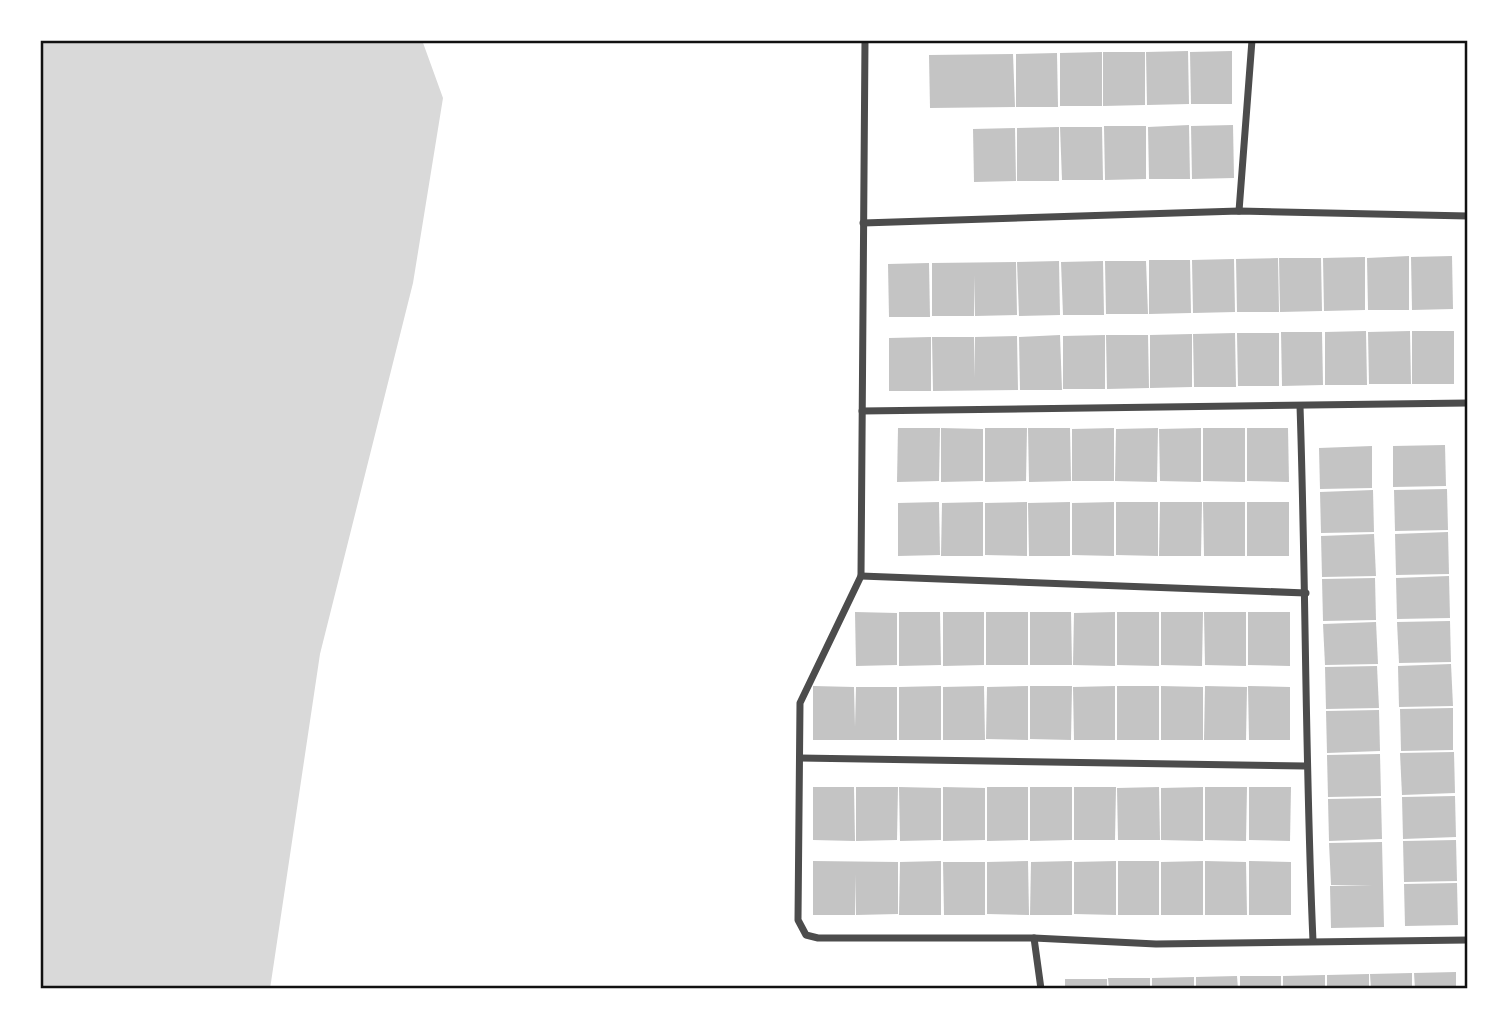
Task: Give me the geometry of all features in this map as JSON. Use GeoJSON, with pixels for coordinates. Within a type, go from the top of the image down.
{"type":"FeatureCollection","features":[{"type":"Feature","properties":{"kind":"street"},"geometry":{"type":"LineString","coordinates":[[865,40],[861,576],[800,703],[798,920],[806,935],[818,938],[1034,938],[1156,944],[1468,940]]}},
{"type":"Feature","properties":{"kind":"street"},"geometry":{"type":"LineString","coordinates":[[1239,211],[1252,40]]}},
{"type":"Feature","properties":{"kind":"street"},"geometry":{"type":"LineString","coordinates":[[863,223],[1239,211],[1468,216]]}},
{"type":"Feature","properties":{"kind":"street"},"geometry":{"type":"LineString","coordinates":[[862,411],[1468,402]]}},
{"type":"Feature","properties":{"kind":"street"},"geometry":{"type":"LineString","coordinates":[[1300,406],[1306,593],[1305,766],[1314,941]]}},
{"type":"Feature","properties":{"kind":"street"},"geometry":{"type":"LineString","coordinates":[[861,576],[1306,593]]}},
{"type":"Feature","properties":{"kind":"street"},"geometry":{"type":"LineString","coordinates":[[800,758],[1305,766]]}},
{"type":"Feature","properties":{"kind":"street"},"geometry":{"type":"LineString","coordinates":[[1034,938],[1041,989]]}},
{"type":"Feature","properties":{"kind":"shaded area"},"geometry":{"type":"Polygon","coordinates":[[[40,40],[422,40],[443,98],[413,283],[320,654],[270,989],[40,989],[40,40]]]}},
{"type":"Feature","properties":{"kind":"building"},"geometry":{"type":"Polygon","coordinates":[[[1188,51],[1189,104],[1147,105],[1146,52],[1188,51]]]}},
{"type":"Feature","properties":{"kind":"building"},"geometry":{"type":"Polygon","coordinates":[[[1232,51],[1232,104],[1191,104],[1190,52],[1232,51]]]}},
{"type":"Feature","properties":{"kind":"building"},"geometry":{"type":"Polygon","coordinates":[[[1102,52],[1102,106],[1060,106],[1060,53],[1102,52]]]}},
{"type":"Feature","properties":{"kind":"building"},"geometry":{"type":"Polygon","coordinates":[[[1103,52],[1145,52],[1145,105],[1103,106],[1103,52]]]}},
{"type":"Feature","properties":{"kind":"building"},"geometry":{"type":"Polygon","coordinates":[[[1057,53],[1058,107],[1016,107],[1016,54],[1057,53]]]}},
{"type":"Feature","properties":{"kind":"building"},"geometry":{"type":"Polygon","coordinates":[[[1013,54],[1015,107],[930,108],[929,55],[1013,54]]]}},
{"type":"Feature","properties":{"kind":"building"},"geometry":{"type":"Polygon","coordinates":[[[1189,125],[1190,179],[1149,179],[1148,127],[1189,125]]]}},
{"type":"Feature","properties":{"kind":"building"},"geometry":{"type":"Polygon","coordinates":[[[1233,125],[1234,178],[1192,179],[1191,126],[1233,125]]]}},
{"type":"Feature","properties":{"kind":"building"},"geometry":{"type":"Polygon","coordinates":[[[1104,126],[1146,126],[1146,179],[1105,180],[1104,126]]]}},
{"type":"Feature","properties":{"kind":"building"},"geometry":{"type":"Polygon","coordinates":[[[1059,127],[1059,181],[1017,181],[1017,128],[1059,127]]]}},
{"type":"Feature","properties":{"kind":"building"},"geometry":{"type":"Polygon","coordinates":[[[1060,127],[1102,127],[1103,180],[1062,180],[1060,127]]]}},
{"type":"Feature","properties":{"kind":"building"},"geometry":{"type":"Polygon","coordinates":[[[1015,128],[1016,181],[974,182],[973,129],[1015,128]]]}},
{"type":"Feature","properties":{"kind":"building"},"geometry":{"type":"Polygon","coordinates":[[[1409,256],[1409,310],[1368,310],[1367,258],[1409,256]]]}},
{"type":"Feature","properties":{"kind":"building"},"geometry":{"type":"Polygon","coordinates":[[[1452,256],[1453,309],[1412,310],[1411,257],[1452,256]]]}},
{"type":"Feature","properties":{"kind":"building"},"geometry":{"type":"Polygon","coordinates":[[[1365,257],[1365,310],[1324,311],[1323,258],[1365,257]]]}},
{"type":"Feature","properties":{"kind":"building"},"geometry":{"type":"Polygon","coordinates":[[[1278,258],[1279,312],[1237,312],[1236,259],[1278,258]]]}},
{"type":"Feature","properties":{"kind":"building"},"geometry":{"type":"Polygon","coordinates":[[[1279,258],[1321,258],[1322,311],[1280,312],[1279,258]]]}},
{"type":"Feature","properties":{"kind":"building"},"geometry":{"type":"Polygon","coordinates":[[[1234,259],[1235,312],[1193,313],[1192,260],[1234,259]]]}},
{"type":"Feature","properties":{"kind":"building"},"geometry":{"type":"Polygon","coordinates":[[[1149,260],[1190,260],[1191,313],[1149,314],[1149,260]]]}},
{"type":"Feature","properties":{"kind":"building"},"geometry":{"type":"Polygon","coordinates":[[[1059,261],[1060,315],[1019,316],[1017,262],[1059,261]]]}},
{"type":"Feature","properties":{"kind":"building"},"geometry":{"type":"Polygon","coordinates":[[[1103,261],[1104,315],[1063,315],[1061,262],[1103,261]]]}},
{"type":"Feature","properties":{"kind":"building"},"geometry":{"type":"Polygon","coordinates":[[[1105,261],[1146,261],[1148,314],[1106,314],[1105,261]]]}},
{"type":"Feature","properties":{"kind":"building"},"geometry":{"type":"Polygon","coordinates":[[[1016,262],[1017,315],[975,316],[974,275],[974,316],[932,316],[932,263],[1016,262]]]}},
{"type":"Feature","properties":{"kind":"building"},"geometry":{"type":"Polygon","coordinates":[[[929,263],[930,317],[889,317],[888,264],[929,263]]]}},
{"type":"Feature","properties":{"kind":"building"},"geometry":{"type":"Polygon","coordinates":[[[1366,331],[1367,385],[1325,385],[1325,332],[1366,331]]]}},
{"type":"Feature","properties":{"kind":"building"},"geometry":{"type":"Polygon","coordinates":[[[1410,331],[1411,384],[1369,384],[1368,332],[1410,331]]]}},
{"type":"Feature","properties":{"kind":"building"},"geometry":{"type":"Polygon","coordinates":[[[1412,331],[1454,331],[1454,384],[1412,384],[1412,331]]]}},
{"type":"Feature","properties":{"kind":"building"},"geometry":{"type":"Polygon","coordinates":[[[1281,332],[1322,332],[1323,385],[1282,386],[1281,332]]]}},
{"type":"Feature","properties":{"kind":"building"},"geometry":{"type":"Polygon","coordinates":[[[1235,333],[1236,387],[1194,387],[1193,334],[1235,333]]]}},
{"type":"Feature","properties":{"kind":"building"},"geometry":{"type":"Polygon","coordinates":[[[1237,333],[1279,333],[1279,386],[1238,386],[1237,333]]]}},
{"type":"Feature","properties":{"kind":"building"},"geometry":{"type":"Polygon","coordinates":[[[1192,334],[1192,387],[1150,388],[1150,335],[1192,334]]]}},
{"type":"Feature","properties":{"kind":"building"},"geometry":{"type":"Polygon","coordinates":[[[1060,335],[1062,390],[1020,390],[1019,337],[1060,335]]]}},
{"type":"Feature","properties":{"kind":"building"},"geometry":{"type":"Polygon","coordinates":[[[1105,335],[1105,389],[1063,389],[1063,336],[1105,335]]]}},
{"type":"Feature","properties":{"kind":"building"},"geometry":{"type":"Polygon","coordinates":[[[1106,335],[1148,335],[1149,388],[1107,389],[1106,335]]]}},
{"type":"Feature","properties":{"kind":"building"},"geometry":{"type":"Polygon","coordinates":[[[1017,336],[1018,390],[933,391],[932,337],[974,337],[975,378],[975,337],[1017,336]]]}},
{"type":"Feature","properties":{"kind":"building"},"geometry":{"type":"Polygon","coordinates":[[[931,337],[931,391],[889,391],[889,338],[931,337]]]}},
{"type":"Feature","properties":{"kind":"building"},"geometry":{"type":"Polygon","coordinates":[[[898,428],[940,428],[939,481],[897,482],[898,428]]]}},
{"type":"Feature","properties":{"kind":"building"},"geometry":{"type":"Polygon","coordinates":[[[941,428],[983,429],[983,481],[941,482],[941,428]]]}},
{"type":"Feature","properties":{"kind":"building"},"geometry":{"type":"Polygon","coordinates":[[[985,428],[1027,428],[1026,481],[985,482],[985,428]]]}},
{"type":"Feature","properties":{"kind":"building"},"geometry":{"type":"Polygon","coordinates":[[[1028,428],[1070,428],[1071,481],[1029,482],[1028,428]]]}},
{"type":"Feature","properties":{"kind":"building"},"geometry":{"type":"Polygon","coordinates":[[[1114,428],[1114,481],[1072,481],[1072,429],[1114,428]]]}},
{"type":"Feature","properties":{"kind":"building"},"geometry":{"type":"Polygon","coordinates":[[[1158,428],[1157,482],[1115,481],[1116,429],[1158,428]]]}},
{"type":"Feature","properties":{"kind":"building"},"geometry":{"type":"Polygon","coordinates":[[[1201,428],[1201,482],[1160,481],[1159,429],[1201,428]]]}},
{"type":"Feature","properties":{"kind":"building"},"geometry":{"type":"Polygon","coordinates":[[[1203,428],[1245,428],[1245,482],[1203,481],[1203,428]]]}},
{"type":"Feature","properties":{"kind":"building"},"geometry":{"type":"Polygon","coordinates":[[[1247,428],[1288,428],[1289,482],[1247,481],[1247,428]]]}},
{"type":"Feature","properties":{"kind":"building"},"geometry":{"type":"Polygon","coordinates":[[[1445,445],[1446,486],[1393,487],[1393,446],[1445,445]]]}},
{"type":"Feature","properties":{"kind":"building"},"geometry":{"type":"Polygon","coordinates":[[[1372,446],[1372,488],[1320,489],[1319,448],[1372,446]]]}},
{"type":"Feature","properties":{"kind":"building"},"geometry":{"type":"Polygon","coordinates":[[[1447,489],[1448,530],[1395,531],[1394,490],[1447,489]]]}},
{"type":"Feature","properties":{"kind":"building"},"geometry":{"type":"Polygon","coordinates":[[[1373,490],[1374,532],[1321,533],[1320,492],[1373,490]]]}},
{"type":"Feature","properties":{"kind":"building"},"geometry":{"type":"Polygon","coordinates":[[[939,502],[940,555],[898,556],[898,503],[939,502]]]}},
{"type":"Feature","properties":{"kind":"building"},"geometry":{"type":"Polygon","coordinates":[[[983,502],[983,556],[941,556],[942,503],[983,502]]]}},
{"type":"Feature","properties":{"kind":"building"},"geometry":{"type":"Polygon","coordinates":[[[1027,502],[1027,556],[985,555],[985,503],[1027,502]]]}},
{"type":"Feature","properties":{"kind":"building"},"geometry":{"type":"Polygon","coordinates":[[[1070,502],[1070,556],[1029,556],[1028,503],[1070,502]]]}},
{"type":"Feature","properties":{"kind":"building"},"geometry":{"type":"Polygon","coordinates":[[[1114,502],[1114,556],[1072,555],[1072,503],[1114,502]]]}},
{"type":"Feature","properties":{"kind":"building"},"geometry":{"type":"Polygon","coordinates":[[[1116,502],[1158,502],[1158,556],[1116,555],[1116,502]]]}},
{"type":"Feature","properties":{"kind":"building"},"geometry":{"type":"Polygon","coordinates":[[[1160,502],[1202,502],[1201,556],[1159,556],[1160,502]]]}},
{"type":"Feature","properties":{"kind":"building"},"geometry":{"type":"Polygon","coordinates":[[[1203,502],[1245,502],[1245,556],[1204,556],[1203,502]]]}},
{"type":"Feature","properties":{"kind":"building"},"geometry":{"type":"Polygon","coordinates":[[[1247,502],[1289,502],[1289,556],[1247,556],[1247,502]]]}},
{"type":"Feature","properties":{"kind":"building"},"geometry":{"type":"Polygon","coordinates":[[[1448,532],[1449,574],[1396,575],[1395,534],[1448,532]]]}},
{"type":"Feature","properties":{"kind":"building"},"geometry":{"type":"Polygon","coordinates":[[[1374,534],[1376,576],[1322,577],[1321,536],[1374,534]]]}},
{"type":"Feature","properties":{"kind":"building"},"geometry":{"type":"Polygon","coordinates":[[[1449,576],[1450,618],[1397,619],[1396,578],[1449,576]]]}},
{"type":"Feature","properties":{"kind":"building"},"geometry":{"type":"Polygon","coordinates":[[[1375,578],[1376,620],[1323,621],[1322,579],[1375,578]]]}},
{"type":"Feature","properties":{"kind":"building"},"geometry":{"type":"Polygon","coordinates":[[[855,612],[897,613],[897,665],[856,666],[855,612]]]}},
{"type":"Feature","properties":{"kind":"building"},"geometry":{"type":"Polygon","coordinates":[[[899,612],[940,612],[941,665],[899,666],[899,612]]]}},
{"type":"Feature","properties":{"kind":"building"},"geometry":{"type":"Polygon","coordinates":[[[943,612],[984,612],[984,665],[943,666],[943,612]]]}},
{"type":"Feature","properties":{"kind":"building"},"geometry":{"type":"Polygon","coordinates":[[[986,612],[1028,612],[1028,665],[986,665],[986,612]]]}},
{"type":"Feature","properties":{"kind":"building"},"geometry":{"type":"Polygon","coordinates":[[[1030,612],[1071,612],[1072,665],[1030,665],[1030,612]]]}},
{"type":"Feature","properties":{"kind":"building"},"geometry":{"type":"Polygon","coordinates":[[[1115,612],[1115,666],[1073,665],[1074,613],[1115,612]]]}},
{"type":"Feature","properties":{"kind":"building"},"geometry":{"type":"Polygon","coordinates":[[[1117,612],[1159,612],[1159,666],[1117,665],[1117,612]]]}},
{"type":"Feature","properties":{"kind":"building"},"geometry":{"type":"Polygon","coordinates":[[[1161,612],[1203,612],[1202,666],[1161,665],[1161,612]]]}},
{"type":"Feature","properties":{"kind":"building"},"geometry":{"type":"Polygon","coordinates":[[[1204,612],[1246,612],[1246,666],[1205,665],[1204,612]]]}},
{"type":"Feature","properties":{"kind":"building"},"geometry":{"type":"Polygon","coordinates":[[[1248,612],[1290,612],[1290,666],[1248,665],[1248,612]]]}},
{"type":"Feature","properties":{"kind":"building"},"geometry":{"type":"Polygon","coordinates":[[[1450,621],[1451,662],[1399,663],[1397,622],[1450,621]]]}},
{"type":"Feature","properties":{"kind":"building"},"geometry":{"type":"Polygon","coordinates":[[[1376,622],[1378,664],[1325,665],[1323,624],[1376,622]]]}},
{"type":"Feature","properties":{"kind":"building"},"geometry":{"type":"Polygon","coordinates":[[[1451,664],[1453,706],[1399,707],[1398,666],[1451,664]]]}},
{"type":"Feature","properties":{"kind":"building"},"geometry":{"type":"Polygon","coordinates":[[[1377,666],[1379,708],[1326,709],[1325,667],[1377,666]]]}},
{"type":"Feature","properties":{"kind":"building"},"geometry":{"type":"Polygon","coordinates":[[[813,686],[854,687],[855,727],[856,687],[897,687],[897,740],[813,740],[813,686]]]}},
{"type":"Feature","properties":{"kind":"building"},"geometry":{"type":"Polygon","coordinates":[[[941,686],[941,740],[899,740],[899,687],[941,686]]]}},
{"type":"Feature","properties":{"kind":"building"},"geometry":{"type":"Polygon","coordinates":[[[984,686],[985,740],[943,740],[943,687],[984,686]]]}},
{"type":"Feature","properties":{"kind":"building"},"geometry":{"type":"Polygon","coordinates":[[[1028,686],[1028,740],[986,739],[987,687],[1028,686]]]}},
{"type":"Feature","properties":{"kind":"building"},"geometry":{"type":"Polygon","coordinates":[[[1030,686],[1072,686],[1071,740],[1030,739],[1030,686]]]}},
{"type":"Feature","properties":{"kind":"building"},"geometry":{"type":"Polygon","coordinates":[[[1115,686],[1115,740],[1074,740],[1073,687],[1115,686]]]}},
{"type":"Feature","properties":{"kind":"building"},"geometry":{"type":"Polygon","coordinates":[[[1117,686],[1159,686],[1159,740],[1117,740],[1117,686]]]}},
{"type":"Feature","properties":{"kind":"building"},"geometry":{"type":"Polygon","coordinates":[[[1161,686],[1203,687],[1203,740],[1161,740],[1161,686]]]}},
{"type":"Feature","properties":{"kind":"building"},"geometry":{"type":"Polygon","coordinates":[[[1205,686],[1247,687],[1246,740],[1204,740],[1205,686]]]}},
{"type":"Feature","properties":{"kind":"building"},"geometry":{"type":"Polygon","coordinates":[[[1248,686],[1290,687],[1290,740],[1249,740],[1248,686]]]}},
{"type":"Feature","properties":{"kind":"building"},"geometry":{"type":"Polygon","coordinates":[[[1453,708],[1453,750],[1401,751],[1400,709],[1453,708]]]}},
{"type":"Feature","properties":{"kind":"building"},"geometry":{"type":"Polygon","coordinates":[[[1379,710],[1380,751],[1327,753],[1326,711],[1379,710]]]}},
{"type":"Feature","properties":{"kind":"building"},"geometry":{"type":"Polygon","coordinates":[[[1454,752],[1455,793],[1402,795],[1400,753],[1454,752]]]}},
{"type":"Feature","properties":{"kind":"building"},"geometry":{"type":"Polygon","coordinates":[[[1380,754],[1381,796],[1328,797],[1327,755],[1380,754]]]}},
{"type":"Feature","properties":{"kind":"building"},"geometry":{"type":"Polygon","coordinates":[[[813,787],[854,787],[855,841],[813,840],[813,787]]]}},
{"type":"Feature","properties":{"kind":"building"},"geometry":{"type":"Polygon","coordinates":[[[856,787],[898,787],[897,840],[856,841],[856,787]]]}},
{"type":"Feature","properties":{"kind":"building"},"geometry":{"type":"Polygon","coordinates":[[[899,787],[941,788],[941,840],[900,841],[899,787]]]}},
{"type":"Feature","properties":{"kind":"building"},"geometry":{"type":"Polygon","coordinates":[[[943,787],[985,788],[985,840],[943,841],[943,787]]]}},
{"type":"Feature","properties":{"kind":"building"},"geometry":{"type":"Polygon","coordinates":[[[987,787],[1028,787],[1028,840],[987,841],[987,787]]]}},
{"type":"Feature","properties":{"kind":"building"},"geometry":{"type":"Polygon","coordinates":[[[1030,787],[1072,787],[1072,840],[1030,841],[1030,787]]]}},
{"type":"Feature","properties":{"kind":"building"},"geometry":{"type":"Polygon","coordinates":[[[1074,787],[1116,787],[1115,840],[1074,840],[1074,787]]]}},
{"type":"Feature","properties":{"kind":"building"},"geometry":{"type":"Polygon","coordinates":[[[1159,787],[1160,840],[1118,840],[1117,788],[1159,787]]]}},
{"type":"Feature","properties":{"kind":"building"},"geometry":{"type":"Polygon","coordinates":[[[1203,787],[1203,841],[1161,840],[1161,788],[1203,787]]]}},
{"type":"Feature","properties":{"kind":"building"},"geometry":{"type":"Polygon","coordinates":[[[1205,787],[1247,787],[1246,841],[1205,840],[1205,787]]]}},
{"type":"Feature","properties":{"kind":"building"},"geometry":{"type":"Polygon","coordinates":[[[1249,787],[1291,787],[1290,841],[1249,840],[1249,787]]]}},
{"type":"Feature","properties":{"kind":"building"},"geometry":{"type":"Polygon","coordinates":[[[1455,796],[1456,837],[1403,839],[1402,797],[1455,796]]]}},
{"type":"Feature","properties":{"kind":"building"},"geometry":{"type":"Polygon","coordinates":[[[1381,798],[1382,839],[1329,841],[1328,799],[1381,798]]]}},
{"type":"Feature","properties":{"kind":"building"},"geometry":{"type":"Polygon","coordinates":[[[1456,840],[1457,881],[1404,882],[1403,841],[1456,840]]]}},
{"type":"Feature","properties":{"kind":"building"},"geometry":{"type":"Polygon","coordinates":[[[1382,842],[1384,927],[1331,928],[1330,886],[1373,885],[1331,885],[1329,843],[1382,842]]]}},
{"type":"Feature","properties":{"kind":"building"},"geometry":{"type":"Polygon","coordinates":[[[813,861],[898,862],[898,914],[856,915],[855,874],[855,915],[813,915],[813,861]]]}},
{"type":"Feature","properties":{"kind":"building"},"geometry":{"type":"Polygon","coordinates":[[[941,861],[941,915],[899,915],[900,862],[941,861]]]}},
{"type":"Feature","properties":{"kind":"building"},"geometry":{"type":"Polygon","coordinates":[[[1028,861],[1029,915],[987,914],[987,862],[1028,861]]]}},
{"type":"Feature","properties":{"kind":"building"},"geometry":{"type":"Polygon","coordinates":[[[1072,861],[1072,915],[1030,915],[1031,862],[1072,861]]]}},
{"type":"Feature","properties":{"kind":"building"},"geometry":{"type":"Polygon","coordinates":[[[1116,861],[1116,915],[1074,914],[1074,862],[1116,861]]]}},
{"type":"Feature","properties":{"kind":"building"},"geometry":{"type":"Polygon","coordinates":[[[1118,861],[1159,861],[1159,915],[1118,915],[1118,861]]]}},
{"type":"Feature","properties":{"kind":"building"},"geometry":{"type":"Polygon","coordinates":[[[1203,861],[1203,915],[1161,915],[1161,862],[1203,861]]]}},
{"type":"Feature","properties":{"kind":"building"},"geometry":{"type":"Polygon","coordinates":[[[1205,861],[1246,862],[1247,915],[1205,915],[1205,861]]]}},
{"type":"Feature","properties":{"kind":"building"},"geometry":{"type":"Polygon","coordinates":[[[1249,861],[1291,862],[1291,915],[1249,915],[1249,861]]]}},
{"type":"Feature","properties":{"kind":"building"},"geometry":{"type":"Polygon","coordinates":[[[943,862],[985,862],[985,915],[944,915],[943,862]]]}},
{"type":"Feature","properties":{"kind":"building"},"geometry":{"type":"Polygon","coordinates":[[[1457,883],[1458,925],[1405,926],[1404,884],[1457,883]]]}},
{"type":"Feature","properties":{"kind":"building"},"geometry":{"type":"Polygon","coordinates":[[[1456,972],[1456,989],[1415,989],[1414,973],[1456,972]]]}},
{"type":"Feature","properties":{"kind":"building"},"geometry":{"type":"Polygon","coordinates":[[[1412,973],[1412,989],[1371,989],[1370,974],[1412,973]]]}},
{"type":"Feature","properties":{"kind":"building"},"geometry":{"type":"Polygon","coordinates":[[[1369,974],[1369,989],[1327,989],[1327,975],[1369,974]]]}},
{"type":"Feature","properties":{"kind":"building"},"geometry":{"type":"Polygon","coordinates":[[[1325,975],[1325,989],[1283,989],[1283,976],[1325,975]]]}},
{"type":"Feature","properties":{"kind":"building"},"geometry":{"type":"Polygon","coordinates":[[[1237,976],[1238,989],[1196,989],[1196,977],[1237,976]]]}},
{"type":"Feature","properties":{"kind":"building"},"geometry":{"type":"Polygon","coordinates":[[[1240,976],[1281,976],[1281,989],[1240,989],[1240,976]]]}},
{"type":"Feature","properties":{"kind":"building"},"geometry":{"type":"Polygon","coordinates":[[[1194,977],[1194,989],[1152,989],[1152,978],[1194,977]]]}},
{"type":"Feature","properties":{"kind":"building"},"geometry":{"type":"Polygon","coordinates":[[[1108,978],[1150,978],[1150,989],[1109,989],[1108,978]]]}},
{"type":"Feature","properties":{"kind":"building"},"geometry":{"type":"Polygon","coordinates":[[[1065,979],[1107,979],[1107,989],[1065,989],[1065,979]]]}}]}
